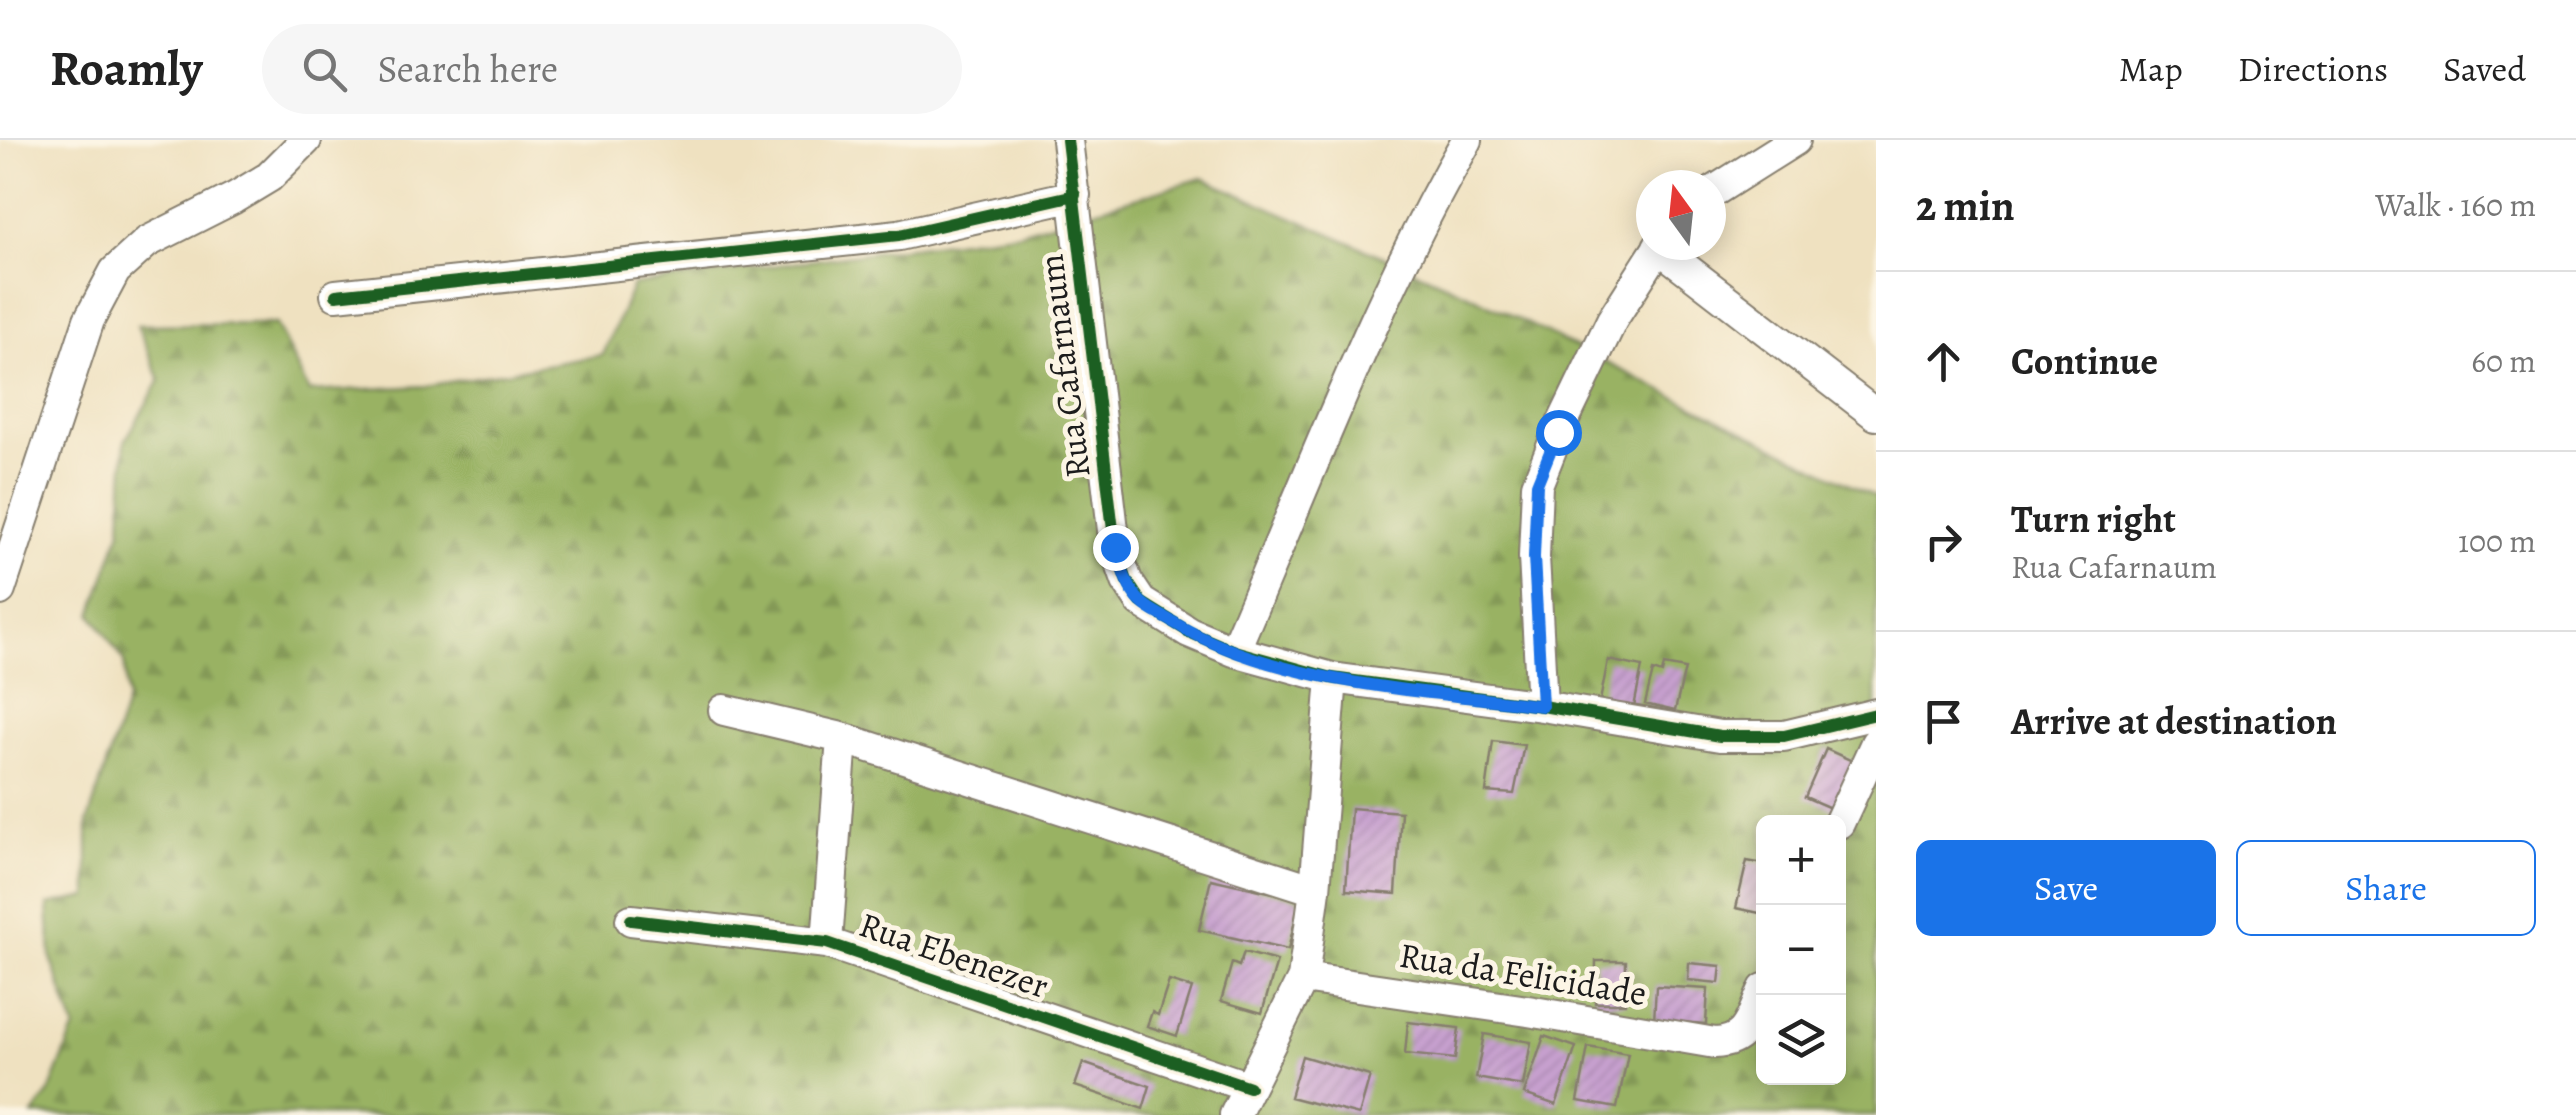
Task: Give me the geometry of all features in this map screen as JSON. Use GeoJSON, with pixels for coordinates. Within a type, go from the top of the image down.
{"type":"FeatureCollection","features":[{"type":"Feature","properties":{"kind":"street"},"geometry":{"type":"LineString","coordinates":[[0,590],[89,320],[116,271],[147,242],[270,176],[306,140]]}},
{"type":"Feature","properties":{"kind":"street","name":"Rua Cafarnaum"},"geometry":{"type":"LineString","coordinates":[[1067,140],[1115,547],[1127,581],[1141,602],[1189,632],[1234,652],[1332,678],[1542,706],[1720,736],[1784,736],[1876,714]]}},
{"type":"Feature","properties":{"kind":"street"},"geometry":{"type":"LineString","coordinates":[[1234,652],[1381,311],[1467,140]]}},
{"type":"Feature","properties":{"kind":"street"},"geometry":{"type":"LineString","coordinates":[[1726,183],[1794,140]]}},
{"type":"Feature","properties":{"kind":"street"},"geometry":{"type":"LineString","coordinates":[[336,295],[899,235],[1075,196]]}},
{"type":"Feature","properties":{"kind":"street"},"geometry":{"type":"LineString","coordinates":[[1542,706],[1534,557],[1537,484],[1612,320],[1650,260]]}},
{"type":"Feature","properties":{"kind":"street"},"geometry":{"type":"LineString","coordinates":[[1677,260],[1876,415]]}},
{"type":"Feature","properties":{"kind":"street"},"geometry":{"type":"LineString","coordinates":[[1235,1115],[1303,978],[1332,678]]}},
{"type":"Feature","properties":{"kind":"street"},"geometry":{"type":"LineString","coordinates":[[724,710],[842,738],[1314,890]]}},
{"type":"Feature","properties":{"kind":"street","name":"Rua Ebenezer"},"geometry":{"type":"LineString","coordinates":[[827,942],[842,738]]}},
{"type":"Feature","properties":{"kind":"street"},"geometry":{"type":"LineString","coordinates":[[1842,815],[1876,743]]}},
{"type":"Feature","properties":{"kind":"street","name":"Rua Ebenezer"},"geometry":{"type":"LineString","coordinates":[[632,920],[827,942],[1249,1087]]}},
{"type":"Feature","properties":{"kind":"street","name":"Rua da Felicidade"},"geometry":{"type":"LineString","coordinates":[[1303,978],[1528,1010],[1716,1044],[1731,1043],[1743,1035],[1762,995]]}},
{"type":"Feature","properties":{"kind":"green space"},"geometry":{"type":"Polygon","coordinates":[[[1202,178],[1466,293],[1876,497],[1876,1115],[33,1115],[48,1095],[75,1028],[51,958],[48,905],[88,897],[88,821],[127,701],[124,661],[92,614],[121,530],[125,441],[160,380],[137,325],[276,324],[309,392],[426,386],[603,355],[633,285],[1020,232],[1202,178]]]}},
{"type":"Feature","properties":{"kind":"building"},"geometry":{"type":"Polygon","coordinates":[[[1608,660],[1642,667],[1633,712],[1599,706],[1608,660]]]}},
{"type":"Feature","properties":{"kind":"building"},"geometry":{"type":"Polygon","coordinates":[[[1664,665],[1685,669],[1675,711],[1645,704],[1653,671],[1662,674],[1664,665]]]}},
{"type":"Feature","properties":{"kind":"building"},"geometry":{"type":"Polygon","coordinates":[[[1493,741],[1524,745],[1514,794],[1486,792],[1493,741]]]}},
{"type":"Feature","properties":{"kind":"building"},"geometry":{"type":"Polygon","coordinates":[[[1826,749],[1857,763],[1835,810],[1805,797],[1826,749]]]}},
{"type":"Feature","properties":{"kind":"building"},"geometry":{"type":"Polygon","coordinates":[[[1351,808],[1401,812],[1396,894],[1346,890],[1351,808]]]}},
{"type":"Feature","properties":{"kind":"building"},"geometry":{"type":"Polygon","coordinates":[[[1747,861],[1756,863],[1756,912],[1736,908],[1747,861]]]}},
{"type":"Feature","properties":{"kind":"building"},"geometry":{"type":"Polygon","coordinates":[[[1211,879],[1300,899],[1288,950],[1199,930],[1211,879]]]}},
{"type":"Feature","properties":{"kind":"building"},"geometry":{"type":"Polygon","coordinates":[[[1244,952],[1277,961],[1262,1013],[1221,1001],[1232,963],[1239,966],[1244,952]]]}},
{"type":"Feature","properties":{"kind":"building"},"geometry":{"type":"Polygon","coordinates":[[[1596,961],[1626,961],[1625,1003],[1595,1003],[1596,961]]]}},
{"type":"Feature","properties":{"kind":"building"},"geometry":{"type":"Polygon","coordinates":[[[1689,963],[1721,966],[1719,983],[1688,980],[1689,963]]]}},
{"type":"Feature","properties":{"kind":"building"},"geometry":{"type":"Polygon","coordinates":[[[1169,981],[1192,988],[1177,1036],[1147,1026],[1152,1012],[1158,1015],[1169,981]]]}},
{"type":"Feature","properties":{"kind":"building"},"geometry":{"type":"Polygon","coordinates":[[[1656,986],[1708,989],[1706,1024],[1654,1020],[1656,986]]]}},
{"type":"Feature","properties":{"kind":"building"},"geometry":{"type":"Polygon","coordinates":[[[1408,1022],[1459,1028],[1455,1059],[1405,1054],[1408,1022]]]}},
{"type":"Feature","properties":{"kind":"building"},"geometry":{"type":"Polygon","coordinates":[[[1484,1034],[1531,1042],[1523,1086],[1476,1078],[1484,1034]]]}},
{"type":"Feature","properties":{"kind":"building"},"geometry":{"type":"Polygon","coordinates":[[[1544,1036],[1576,1047],[1556,1105],[1524,1094],[1544,1036]]]}},
{"type":"Feature","properties":{"kind":"building"},"geometry":{"type":"Polygon","coordinates":[[[1588,1047],[1628,1054],[1617,1108],[1578,1101],[1588,1047]]]}},
{"type":"Feature","properties":{"kind":"building"},"geometry":{"type":"Polygon","coordinates":[[[1302,1056],[1370,1076],[1359,1115],[1290,1097],[1302,1056]]]}},
{"type":"Feature","properties":{"kind":"building"},"geometry":{"type":"Polygon","coordinates":[[[1083,1063],[1150,1086],[1143,1109],[1075,1086],[1083,1063]]]}},
{"type":"Feature","properties":{"kind":"cycle path"},"geometry":{"type":"LineString","coordinates":[[1067,140],[1115,547],[1127,581],[1141,602],[1189,632],[1234,651],[1332,678],[1542,706],[1720,736],[1784,736],[1876,714]]}},
{"type":"Feature","properties":{"kind":"cycle path"},"geometry":{"type":"LineString","coordinates":[[336,295],[899,235],[1075,195]]}},
{"type":"Feature","properties":{"kind":"cycle path"},"geometry":{"type":"LineString","coordinates":[[631,920],[827,943],[1249,1087]]}},
{"type":"Feature","properties":{"kind":"route"},"geometry":{"type":"LineString","coordinates":[[1115,547],[1127,581],[1141,602],[1189,632],[1234,652],[1332,678],[1542,706],[1534,557],[1537,484],[1558,432]]}}]}
